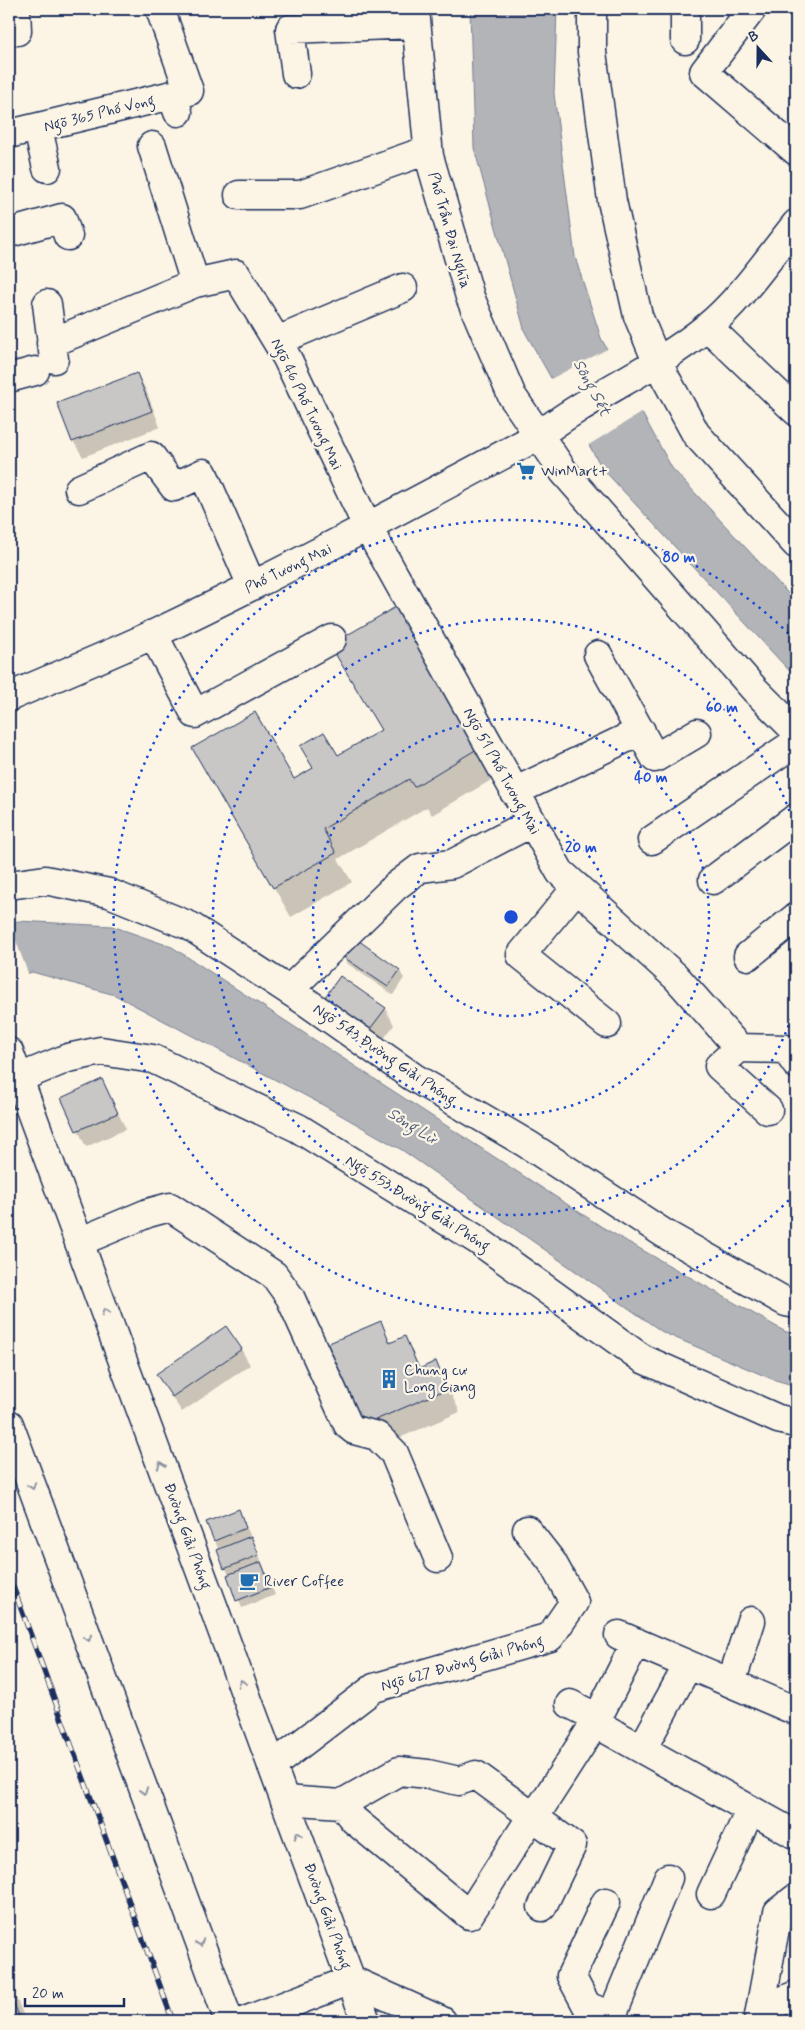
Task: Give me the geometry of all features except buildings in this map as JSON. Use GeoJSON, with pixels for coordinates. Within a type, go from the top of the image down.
{"type":"FeatureCollection","features":[{"type":"Feature","properties":{"kind":"street","name":"Ngõ 365 Phố Vọng"},"geometry":{"type":"LineString","coordinates":[[9,134],[38,129],[172,95],[183,102],[160,9]]}},
{"type":"Feature","properties":{"kind":"street"},"geometry":{"type":"LineString","coordinates":[[592,9],[592,52],[612,200],[648,368],[696,434],[796,544]]}},
{"type":"Feature","properties":{"kind":"street"},"geometry":{"type":"LineString","coordinates":[[684,9],[685,40]]}},
{"type":"Feature","properties":{"kind":"street"},"geometry":{"type":"LineString","coordinates":[[752,9],[704,72],[796,151]]}},
{"type":"Feature","properties":{"kind":"street"},"geometry":{"type":"LineString","coordinates":[[296,74],[290,29],[353,18],[415,16]]}},
{"type":"Feature","properties":{"kind":"street","name":"Phố Trần Đại Nghĩa"},"geometry":{"type":"LineString","coordinates":[[415,16],[428,150],[470,297],[512,396],[547,429],[564,472],[755,690],[796,731]]}},
{"type":"Feature","properties":{"kind":"street"},"geometry":{"type":"LineString","coordinates":[[38,129],[47,168]]}},
{"type":"Feature","properties":{"kind":"street"},"geometry":{"type":"LineString","coordinates":[[152,146],[195,284]]}},
{"type":"Feature","properties":{"kind":"street"},"geometry":{"type":"LineString","coordinates":[[240,195],[300,195],[428,150]]}},
{"type":"Feature","properties":{"kind":"street"},"geometry":{"type":"LineString","coordinates":[[9,233],[62,218],[68,236]]}},
{"type":"Feature","properties":{"kind":"street"},"geometry":{"type":"LineString","coordinates":[[648,368],[708,326],[734,302],[796,224]]}},
{"type":"Feature","properties":{"kind":"street","name":"Ngõ 46 Phố Tương Mai"},"geometry":{"type":"LineString","coordinates":[[9,378],[195,284],[236,274],[287,358],[368,528]]}},
{"type":"Feature","properties":{"kind":"street"},"geometry":{"type":"LineString","coordinates":[[277,341],[403,288]]}},
{"type":"Feature","properties":{"kind":"street"},"geometry":{"type":"LineString","coordinates":[[47,304],[47,358]]}},
{"type":"Feature","properties":{"kind":"street"},"geometry":{"type":"LineString","coordinates":[[708,326],[796,411]]}},
{"type":"Feature","properties":{"kind":"street","name":"Phố Tương Mai"},"geometry":{"type":"LineString","coordinates":[[9,697],[153,634],[368,528],[547,429],[648,368]]}},
{"type":"Feature","properties":{"kind":"street"},"geometry":{"type":"LineString","coordinates":[[79,489],[151,456],[174,487],[203,473],[252,586]]}},
{"type":"Feature","properties":{"kind":"street","name":"Ngõ 51 Phố Tương Mai"},"geometry":{"type":"LineString","coordinates":[[368,528],[560,872],[676,977],[739,1048]]}},
{"type":"Feature","properties":{"kind":"street"},"geometry":{"type":"LineString","coordinates":[[153,634],[196,714],[332,638]]}},
{"type":"Feature","properties":{"kind":"street"},"geometry":{"type":"LineString","coordinates":[[598,655],[655,758],[697,733]]}},
{"type":"Feature","properties":{"kind":"street"},"geometry":{"type":"LineString","coordinates":[[514,792],[641,731]]}},
{"type":"Feature","properties":{"kind":"street"},"geometry":{"type":"LineString","coordinates":[[652,840],[796,742]]}},
{"type":"Feature","properties":{"kind":"street"},"geometry":{"type":"LineString","coordinates":[[713,880],[796,818]]}},
{"type":"Feature","properties":{"kind":"street"},"geometry":{"type":"LineString","coordinates":[[289,990],[396,886],[420,868],[452,864],[532,823]]}},
{"type":"Feature","properties":{"kind":"street","name":"Ngõ 543 Đường Giải Phóng"},"geometry":{"type":"LineString","coordinates":[[9,885],[45,880],[110,893],[190,926],[289,990],[413,1076],[527,1144],[665,1234],[786,1302],[796,1304]]}},
{"type":"Feature","properties":{"kind":"street"},"geometry":{"type":"LineString","coordinates":[[577,887],[521,955],[608,1024]]}},
{"type":"Feature","properties":{"kind":"street"},"geometry":{"type":"LineString","coordinates":[[748,956],[796,917]]}},
{"type":"Feature","properties":{"kind":"street"},"geometry":{"type":"LineString","coordinates":[[768,1110],[719,1066],[739,1048],[786,1049],[796,1064]]}},
{"type":"Feature","properties":{"kind":"street","name":"Đường Giải Phóng"},"geometry":{"type":"LineString","coordinates":[[9,1052],[366,2021]]}},
{"type":"Feature","properties":{"kind":"street","name":"Ngõ 553 Đường Giải Phóng"},"geometry":{"type":"LineString","coordinates":[[19,1078],[68,1058],[101,1052],[153,1059],[298,1128],[476,1239],[643,1360],[778,1418],[796,1423]]}},
{"type":"Feature","properties":{"kind":"street"},"geometry":{"type":"LineString","coordinates":[[79,1242],[148,1213],[170,1207],[274,1275],[290,1297],[348,1425],[354,1430],[377,1436],[394,1453],[438,1558]]}},
{"type":"Feature","properties":{"kind":"street"},"geometry":{"type":"LineString","coordinates":[[9,1424],[229,2021]]}},
{"type":"Feature","properties":{"kind":"street","name":"Ngõ 627 Đường Giải Phóng"},"geometry":{"type":"LineString","coordinates":[[272,1766],[374,1688],[550,1637],[574,1602],[552,1562],[526,1530]]}},
{"type":"Feature","properties":{"kind":"street"},"geometry":{"type":"LineString","coordinates":[[730,1683],[752,1621]]}},
{"type":"Feature","properties":{"kind":"street"},"geometry":{"type":"LineString","coordinates":[[341,1804],[354,1820],[469,1915],[532,1816],[543,1804],[597,1721],[627,1639],[796,1711]]}},
{"type":"Feature","properties":{"kind":"street"},"geometry":{"type":"LineString","coordinates":[[642,1750],[688,1665]]}},
{"type":"Feature","properties":{"kind":"street"},"geometry":{"type":"LineString","coordinates":[[570,1704],[642,1750],[796,1835]]}},
{"type":"Feature","properties":{"kind":"street"},"geometry":{"type":"LineString","coordinates":[[284,1800],[341,1804],[400,1771],[428,1774],[459,1781],[476,1776],[572,1845],[542,1907]]}},
{"type":"Feature","properties":{"kind":"street"},"geometry":{"type":"LineString","coordinates":[[710,1894],[750,1811]]}},
{"type":"Feature","properties":{"kind":"street"},"geometry":{"type":"LineString","coordinates":[[606,1902],[571,1976],[586,2006],[610,2019],[668,1878]]}},
{"type":"Feature","properties":{"kind":"street"},"geometry":{"type":"LineString","coordinates":[[759,2016],[778,1912],[796,1898]]}},
{"type":"Feature","properties":{"kind":"street"},"geometry":{"type":"LineString","coordinates":[[245,2021],[351,1980],[442,2021]]}},
{"type":"Feature","properties":{"kind":"street"},"geometry":{"type":"LineString","coordinates":[[759,2016],[796,1995]]}},
{"type":"Feature","properties":{"kind":"water","name":"Sông Sét"},"geometry":{"type":"Polygon","coordinates":[[[470,9],[557,9],[554,94],[575,257],[601,338],[672,468],[796,602],[796,678],[602,468],[525,332],[474,148],[470,9]]]}},
{"type":"Feature","properties":{"kind":"water","name":"Sông Lừ"},"geometry":{"type":"Polygon","coordinates":[[[18,921],[112,926],[172,947],[602,1227],[784,1331],[796,1335],[796,1386],[772,1379],[664,1333],[402,1150],[323,1105],[115,995],[32,972],[9,981],[9,925],[18,921]]]}},
{"type":"Feature","properties":{"kind":"pier"},"geometry":{"type":"Polygon","coordinates":[[[609,348],[644,411],[587,446],[549,380],[609,348]]]}},
{"type":"Feature","properties":{"kind":"pier"},"geometry":{"type":"Polygon","coordinates":[[[9,922],[29,976],[9,983],[9,922]]]}},
{"type":"Feature","properties":{"kind":"railway"},"geometry":{"type":"LineString","coordinates":[[9,1576],[173,2021]]}},
{"type":"Feature","properties":{"kind":"place","name":"WinMart+"},"geometry":{"type":"Point","coordinates":[526,471]}},
{"type":"Feature","properties":{"kind":"place","name":"Chung cư Long Giang"},"geometry":{"type":"Point","coordinates":[389,1379]}},
{"type":"Feature","properties":{"kind":"place","name":"River Coffee"},"geometry":{"type":"Point","coordinates":[249,1581]}}]}
